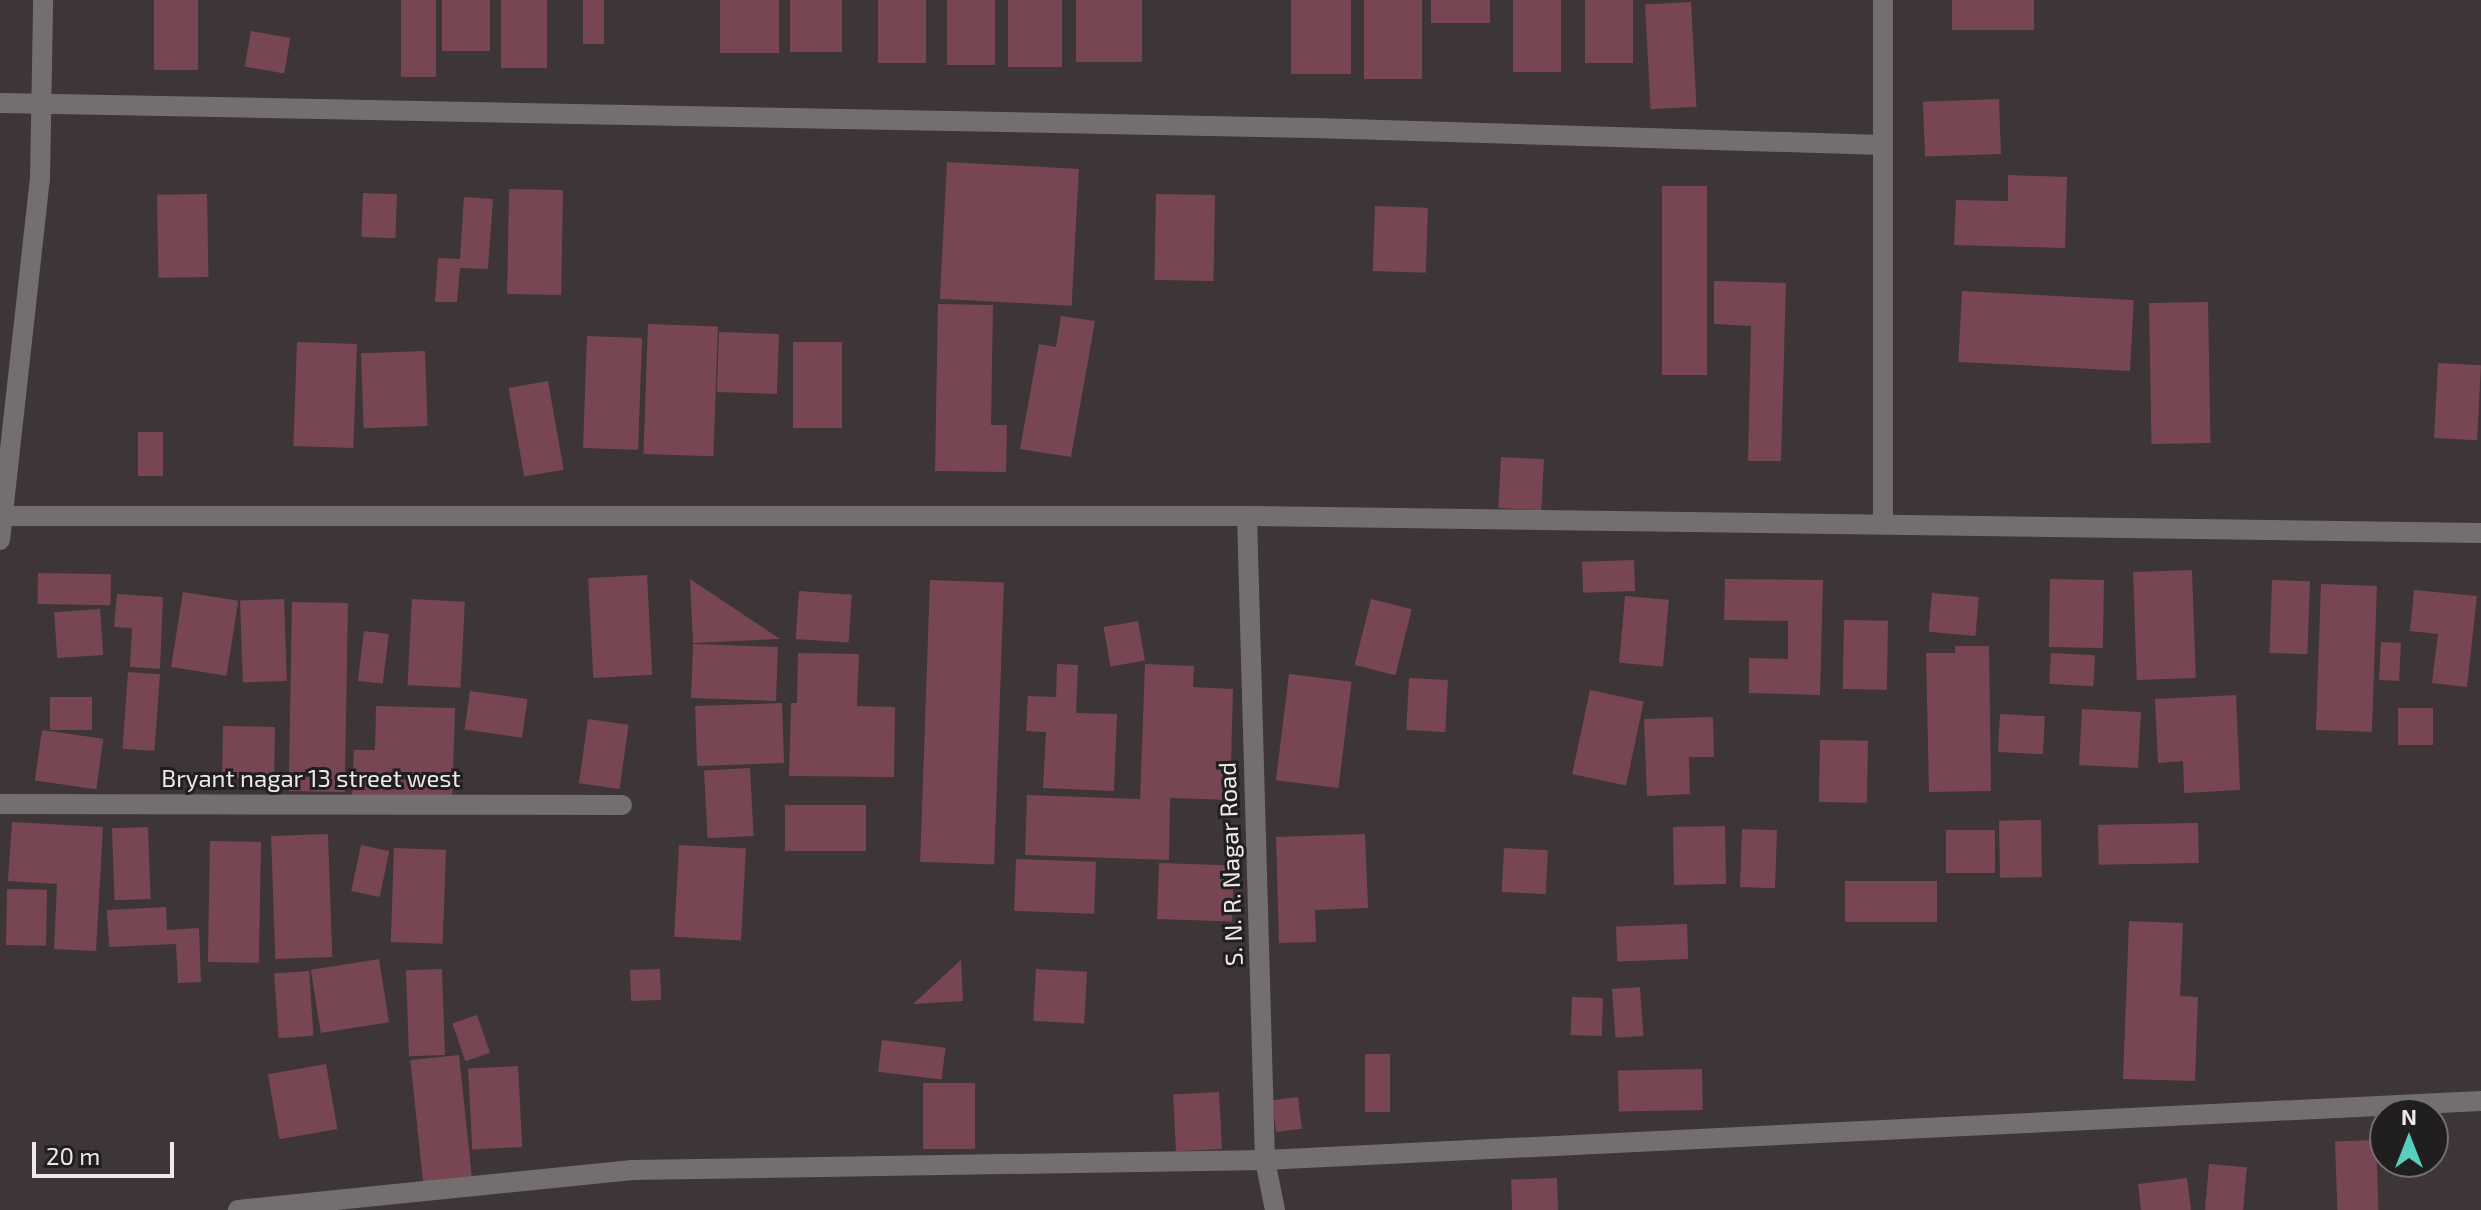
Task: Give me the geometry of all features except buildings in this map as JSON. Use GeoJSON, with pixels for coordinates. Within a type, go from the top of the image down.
{"type":"FeatureCollection","features":[{"type":"Feature","properties":{"kind":"street"},"geometry":{"type":"LineString","coordinates":[[0,540],[40,179],[43,0]]}},
{"type":"Feature","properties":{"kind":"street"},"geometry":{"type":"LineString","coordinates":[[1883,0],[1883,523]]}},
{"type":"Feature","properties":{"kind":"street"},"geometry":{"type":"LineString","coordinates":[[0,103],[1315,128],[1883,145]]}},
{"type":"Feature","properties":{"kind":"street"},"geometry":{"type":"LineString","coordinates":[[1,516],[1247,516],[2481,533]]}},
{"type":"Feature","properties":{"kind":"street","name":"S. N. R. Nagar Road"},"geometry":{"type":"LineString","coordinates":[[1247,516],[1265,1160],[1275,1210]]}},
{"type":"Feature","properties":{"kind":"street","name":"Bryant nagar 13 street west"},"geometry":{"type":"LineString","coordinates":[[0,804],[622,805]]}},
{"type":"Feature","properties":{"kind":"street"},"geometry":{"type":"LineString","coordinates":[[238,1210],[632,1170],[1265,1160],[2481,1101]]}}]}
